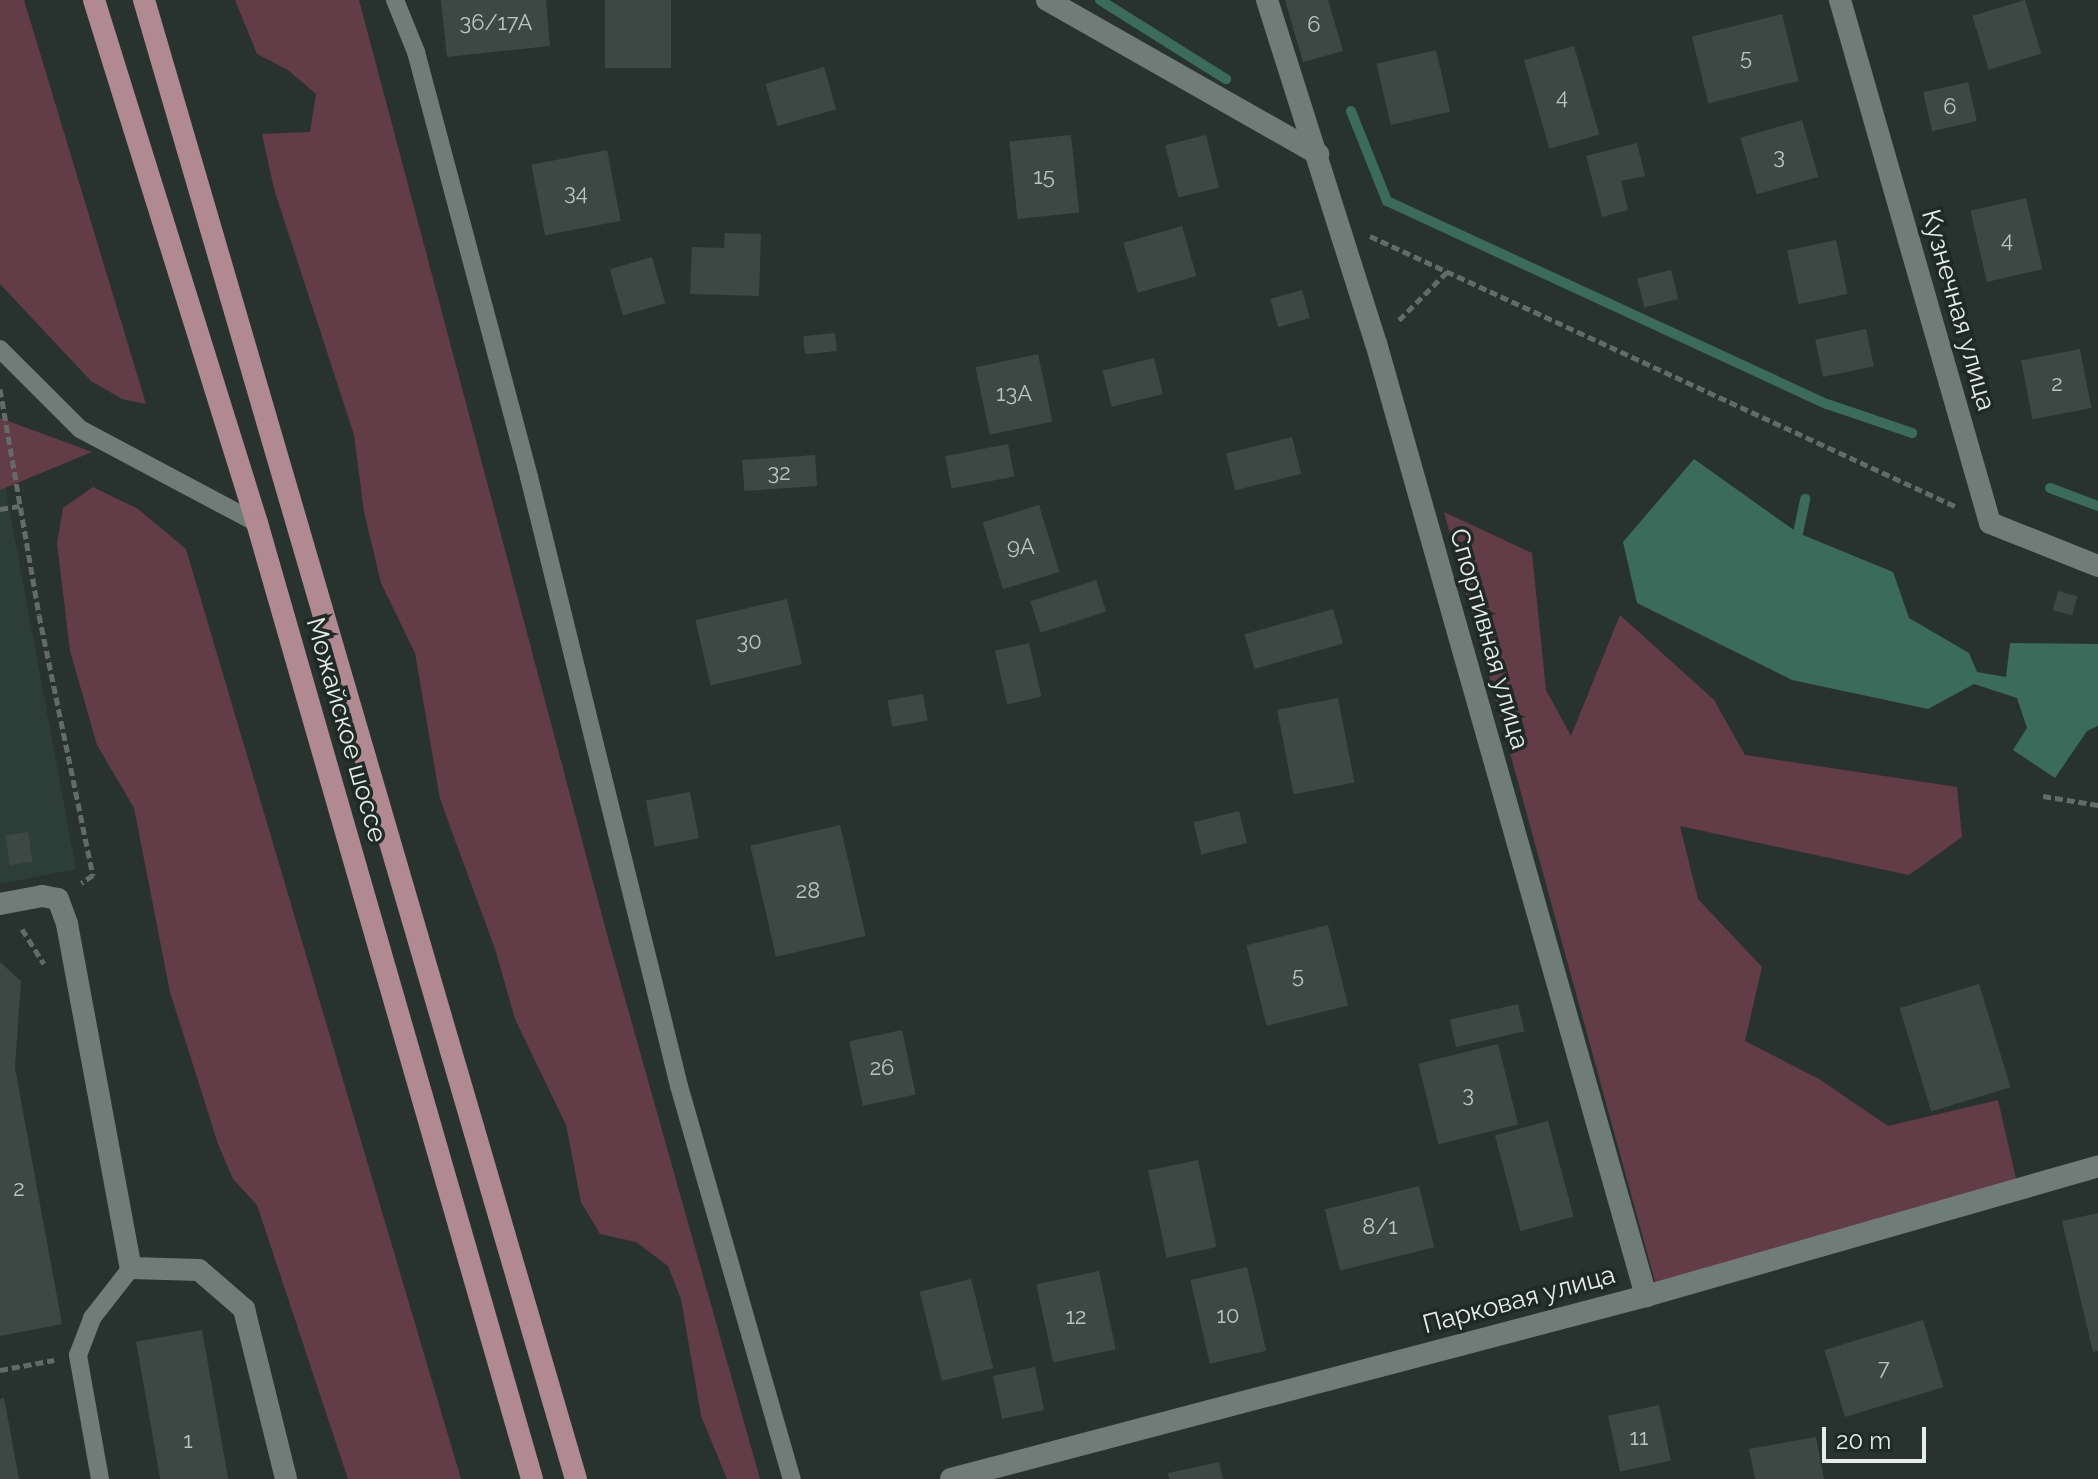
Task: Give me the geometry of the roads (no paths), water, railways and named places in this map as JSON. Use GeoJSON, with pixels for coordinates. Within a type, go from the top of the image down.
{"type":"FeatureCollection","features":[{"type":"Feature","properties":{"kind":"main road","name":"Можайское шоссе"},"geometry":{"type":"LineString","coordinates":[[94,0],[257,523],[532,1479]]}},
{"type":"Feature","properties":{"kind":"main road","name":"Можайское шоссе"},"geometry":{"type":"LineString","coordinates":[[144,0],[576,1479]]}},
{"type":"Feature","properties":{"kind":"street"},"geometry":{"type":"LineString","coordinates":[[1047,0],[1318,154]]}},
{"type":"Feature","properties":{"kind":"street","name":"Спортивная улица"},"geometry":{"type":"LineString","coordinates":[[1267,0],[1341,224],[1376,343],[1646,1296]]}},
{"type":"Feature","properties":{"kind":"street","name":"Кузнечная улица"},"geometry":{"type":"LineString","coordinates":[[1840,0],[1990,523],[2098,566]]}},
{"type":"Feature","properties":{"kind":"street"},"geometry":{"type":"LineString","coordinates":[[0,904],[42,896],[58,899],[67,924],[131,1268],[199,1270],[244,1309],[286,1479]]}},
{"type":"Feature","properties":{"kind":"street","name":"Парковая улица"},"geometry":{"type":"LineString","coordinates":[[951,1479],[1646,1296],[2098,1166]]}},
{"type":"Feature","properties":{"kind":"lane"},"geometry":{"type":"LineString","coordinates":[[395,0],[416,52],[529,477],[679,1086],[792,1479]]}},
{"type":"Feature","properties":{"kind":"lane"},"geometry":{"type":"LineString","coordinates":[[0,349],[80,429],[257,523]]}},
{"type":"Feature","properties":{"kind":"lane"},"geometry":{"type":"LineString","coordinates":[[100,1479],[78,1355],[92,1318],[131,1268]]}},
{"type":"Feature","properties":{"kind":"waterway"},"geometry":{"type":"LineString","coordinates":[[1100,0],[1226,79]]}},
{"type":"Feature","properties":{"kind":"waterway"},"geometry":{"type":"LineString","coordinates":[[1351,111],[1387,201],[1827,404],[1912,433]]}},
{"type":"Feature","properties":{"kind":"waterway"},"geometry":{"type":"LineString","coordinates":[[2050,488],[2098,506]]}},
{"type":"Feature","properties":{"kind":"waterway"},"geometry":{"type":"LineString","coordinates":[[1798,533],[1805,499]]}}]}
